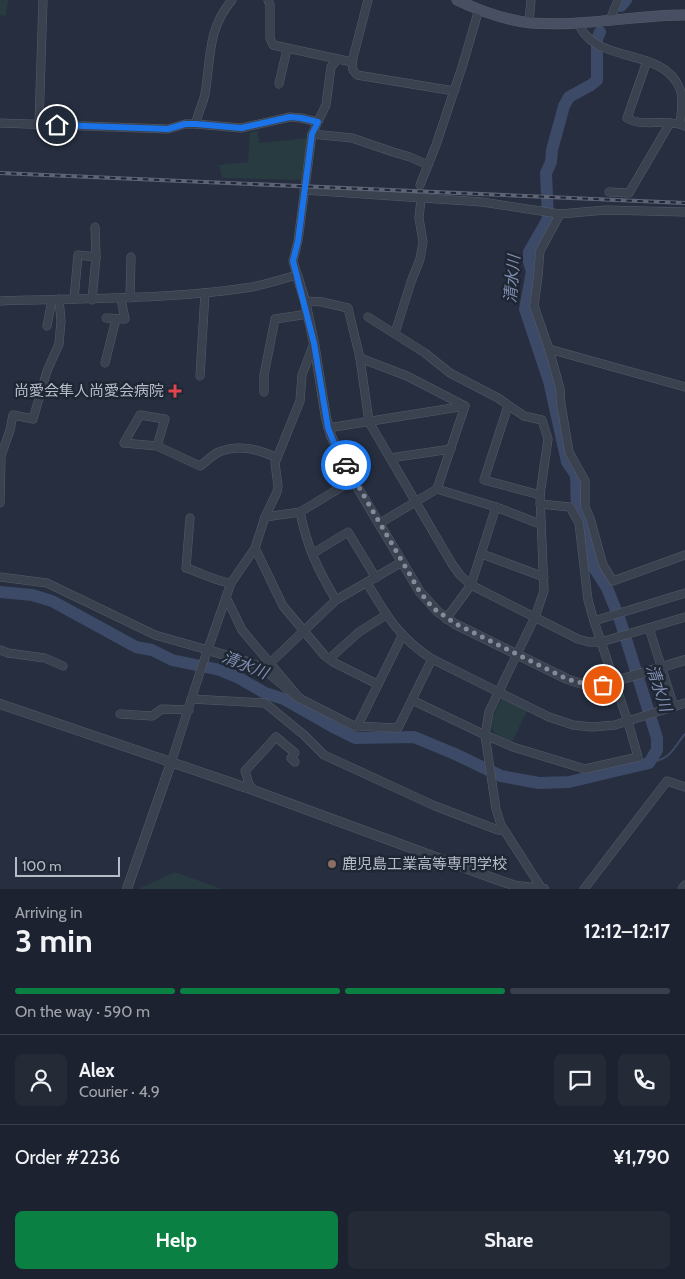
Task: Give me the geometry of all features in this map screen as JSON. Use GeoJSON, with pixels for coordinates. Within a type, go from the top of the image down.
{"type":"FeatureCollection","features":[{"type":"Feature","properties":{"kind":"main road"},"geometry":{"type":"LineString","coordinates":[[457,0],[506,18],[529,22],[578,22],[685,15]]}},
{"type":"Feature","properties":{"kind":"street"},"geometry":{"type":"LineString","coordinates":[[39,124],[43,0]]}},
{"type":"Feature","properties":{"kind":"street"},"geometry":{"type":"LineString","coordinates":[[196,124],[204,97],[214,30],[219,18],[232,0]]}},
{"type":"Feature","properties":{"kind":"street"},"geometry":{"type":"LineString","coordinates":[[268,0],[270,4],[270,38],[273,45],[352,62]]}},
{"type":"Feature","properties":{"kind":"street"},"geometry":{"type":"LineString","coordinates":[[368,0],[352,62],[353,70],[357,75],[454,91]]}},
{"type":"Feature","properties":{"kind":"street"},"geometry":{"type":"LineString","coordinates":[[529,22],[531,0]]}},
{"type":"Feature","properties":{"kind":"street"},"geometry":{"type":"LineString","coordinates":[[610,20],[618,0]]}},
{"type":"Feature","properties":{"kind":"street"},"geometry":{"type":"LineString","coordinates":[[420,185],[454,91],[479,9]]}},
{"type":"Feature","properties":{"kind":"street"},"geometry":{"type":"LineString","coordinates":[[578,22],[581,31],[591,41],[600,46],[647,60],[667,72],[682,91],[682,125],[661,122],[633,122],[627,118],[647,60]]}},
{"type":"Feature","properties":{"kind":"street"},"geometry":{"type":"LineString","coordinates":[[279,84],[286,49]]}},
{"type":"Feature","properties":{"kind":"street"},"geometry":{"type":"LineString","coordinates":[[338,60],[331,68],[326,105],[312,134],[298,241],[293,261],[308,314],[328,428],[354,480],[424,598],[446,619],[517,655],[579,683],[599,685],[615,682],[685,660]]}},
{"type":"Feature","properties":{"kind":"street"},"geometry":{"type":"LineString","coordinates":[[0,123],[168,129],[185,124],[241,128],[290,117],[318,122]]}},
{"type":"Feature","properties":{"kind":"street"},"geometry":{"type":"LineString","coordinates":[[609,192],[629,194],[670,123]]}},
{"type":"Feature","properties":{"kind":"street"},"geometry":{"type":"LineString","coordinates":[[312,134],[352,138],[392,152],[410,156],[428,165]]}},
{"type":"Feature","properties":{"kind":"street"},"geometry":{"type":"LineString","coordinates":[[304,190],[482,202],[560,214],[606,210],[685,212]]}},
{"type":"Feature","properties":{"kind":"street"},"geometry":{"type":"LineString","coordinates":[[395,333],[420,259],[423,242],[419,218],[421,199]]}},
{"type":"Feature","properties":{"kind":"street"},"geometry":{"type":"LineString","coordinates":[[560,214],[542,246],[534,306],[560,388],[570,452],[585,481],[585,507],[590,518],[603,565],[613,581],[685,555]]}},
{"type":"Feature","properties":{"kind":"street"},"geometry":{"type":"LineString","coordinates":[[92,300],[96,257],[95,227]]}},
{"type":"Feature","properties":{"kind":"street"},"geometry":{"type":"LineString","coordinates":[[74,299],[78,255],[96,257]]}},
{"type":"Feature","properties":{"kind":"street"},"geometry":{"type":"LineString","coordinates":[[130,298],[131,257]]}},
{"type":"Feature","properties":{"kind":"street"},"geometry":{"type":"LineString","coordinates":[[0,302],[55,299],[121,299],[205,293],[254,286],[297,275]]}},
{"type":"Feature","properties":{"kind":"street"},"geometry":{"type":"LineString","coordinates":[[200,376],[205,293]]}},
{"type":"Feature","properties":{"kind":"street"},"geometry":{"type":"LineString","coordinates":[[47,326],[55,299]]}},
{"type":"Feature","properties":{"kind":"street"},"geometry":{"type":"LineString","coordinates":[[0,503],[1,456],[13,415],[32,419],[47,371],[59,344],[61,321],[55,299]]}},
{"type":"Feature","properties":{"kind":"street"},"geometry":{"type":"LineString","coordinates":[[106,318],[125,319],[121,299]]}},
{"type":"Feature","properties":{"kind":"street"},"geometry":{"type":"LineString","coordinates":[[304,301],[322,302],[348,308],[360,358],[369,422],[452,564],[471,585],[585,641],[601,642],[685,617]]}},
{"type":"Feature","properties":{"kind":"street"},"geometry":{"type":"LineString","coordinates":[[264,392],[264,375],[275,319],[308,314]]}},
{"type":"Feature","properties":{"kind":"street"},"geometry":{"type":"LineString","coordinates":[[368,317],[425,352],[450,373],[498,398],[528,418],[542,420],[547,431],[548,439],[540,495],[544,591],[535,617],[487,718],[485,735],[496,809],[503,830],[543,889]]}},
{"type":"Feature","properties":{"kind":"street"},"geometry":{"type":"LineString","coordinates":[[105,363],[116,319]]}},
{"type":"Feature","properties":{"kind":"street"},"geometry":{"type":"LineString","coordinates":[[127,889],[231,583],[255,548],[265,517],[278,490],[275,463],[300,401],[302,375],[314,343]]}},
{"type":"Feature","properties":{"kind":"street"},"geometry":{"type":"LineString","coordinates":[[549,349],[685,387]]}},
{"type":"Feature","properties":{"kind":"street"},"geometry":{"type":"LineString","coordinates":[[360,358],[407,376],[465,406]]}},
{"type":"Feature","properties":{"kind":"street"},"geometry":{"type":"LineString","coordinates":[[328,428],[465,406]]}},
{"type":"Feature","properties":{"kind":"street"},"geometry":{"type":"LineString","coordinates":[[380,523],[437,489],[465,406]]}},
{"type":"Feature","properties":{"kind":"street"},"geometry":{"type":"LineString","coordinates":[[508,406],[484,480],[540,495]]}},
{"type":"Feature","properties":{"kind":"street"},"geometry":{"type":"LineString","coordinates":[[156,446],[165,419],[140,415],[124,443],[156,446],[200,466],[218,452],[235,449],[260,450],[277,458]]}},
{"type":"Feature","properties":{"kind":"street"},"geometry":{"type":"LineString","coordinates":[[390,458],[451,449]]}},
{"type":"Feature","properties":{"kind":"street"},"geometry":{"type":"LineString","coordinates":[[265,517],[300,512],[354,480]]}},
{"type":"Feature","properties":{"kind":"street"},"geometry":{"type":"LineString","coordinates":[[437,489],[496,506],[540,524]]}},
{"type":"Feature","properties":{"kind":"street"},"geometry":{"type":"LineString","coordinates":[[412,700],[513,747],[585,769],[638,757],[588,600],[579,523],[570,507],[540,504]]}},
{"type":"Feature","properties":{"kind":"street"},"geometry":{"type":"LineString","coordinates":[[446,619],[471,585],[496,506]]}},
{"type":"Feature","properties":{"kind":"street"},"geometry":{"type":"LineString","coordinates":[[300,512],[305,537],[319,571],[336,600]]}},
{"type":"Feature","properties":{"kind":"street"},"geometry":{"type":"LineString","coordinates":[[190,518],[186,568],[208,575],[217,581],[231,583]]}},
{"type":"Feature","properties":{"kind":"street"},"geometry":{"type":"LineString","coordinates":[[312,554],[348,532],[376,578]]}},
{"type":"Feature","properties":{"kind":"street"},"geometry":{"type":"LineString","coordinates":[[255,548],[283,606],[329,659],[377,684]]}},
{"type":"Feature","properties":{"kind":"street"},"geometry":{"type":"LineString","coordinates":[[482,554],[544,577]]}},
{"type":"Feature","properties":{"kind":"street"},"geometry":{"type":"LineString","coordinates":[[267,666],[336,600],[402,562]]}},
{"type":"Feature","properties":{"kind":"street"},"geometry":{"type":"LineString","coordinates":[[0,577],[47,583],[155,635],[267,666]]}},
{"type":"Feature","properties":{"kind":"street"},"geometry":{"type":"LineString","coordinates":[[367,583],[386,615],[402,636],[416,648],[432,659],[549,717],[573,725],[603,727],[628,722],[685,703]]}},
{"type":"Feature","properties":{"kind":"street"},"geometry":{"type":"LineString","coordinates":[[594,621],[685,593]]}},
{"type":"Feature","properties":{"kind":"street"},"geometry":{"type":"LineString","coordinates":[[226,597],[242,630],[267,666],[300,698],[357,727],[398,728],[432,659]]}},
{"type":"Feature","properties":{"kind":"street"},"geometry":{"type":"LineString","coordinates":[[329,659],[359,632],[386,615]]}},
{"type":"Feature","properties":{"kind":"street"},"geometry":{"type":"LineString","coordinates":[[648,628],[674,707]]}},
{"type":"Feature","properties":{"kind":"street"},"geometry":{"type":"LineString","coordinates":[[357,727],[402,636]]}},
{"type":"Feature","properties":{"kind":"street"},"geometry":{"type":"LineString","coordinates":[[0,650],[8,653],[45,658],[62,666]]}},
{"type":"Feature","properties":{"kind":"street"},"geometry":{"type":"LineString","coordinates":[[191,699],[265,703],[304,735],[324,755],[435,806],[498,830],[503,830]]}},
{"type":"Feature","properties":{"kind":"street"},"geometry":{"type":"LineString","coordinates":[[0,704],[252,790],[498,880],[520,887],[543,889]]}},
{"type":"Feature","properties":{"kind":"street"},"geometry":{"type":"LineString","coordinates":[[120,714],[152,716],[162,709],[188,710]]}},
{"type":"Feature","properties":{"kind":"street"},"geometry":{"type":"LineString","coordinates":[[252,790],[245,771],[276,738],[295,754],[291,758],[295,762]]}},
{"type":"Feature","properties":{"kind":"street"},"geometry":{"type":"LineString","coordinates":[[584,889],[667,781],[685,786]]}},
{"type":"Feature","properties":{"kind":"street"},"geometry":{"type":"LineString","coordinates":[[682,889],[685,885]]}},
{"type":"Feature","properties":{"kind":"green space"},"geometry":{"type":"Polygon","coordinates":[[[0,0],[8,0],[6,16],[0,15],[0,0]]]}},
{"type":"Feature","properties":{"kind":"green space"},"geometry":{"type":"Polygon","coordinates":[[[258,131],[259,143],[308,138],[301,180],[222,178],[219,165],[248,162],[250,132],[258,131]]]}},
{"type":"Feature","properties":{"kind":"green space"},"geometry":{"type":"Polygon","coordinates":[[[503,697],[528,709],[512,742],[494,732],[491,724],[503,697]]]}},
{"type":"Feature","properties":{"kind":"green space"},"geometry":{"type":"Polygon","coordinates":[[[175,872],[222,889],[138,889],[175,872]]]}},
{"type":"Feature","properties":{"kind":"waterway","name":"清水川"},"geometry":{"type":"LineString","coordinates":[[621,6],[626,0]]}},
{"type":"Feature","properties":{"kind":"waterway","name":"清水川"},"geometry":{"type":"LineString","coordinates":[[0,592],[32,595],[52,601],[136,647],[152,650],[172,660],[220,670],[239,678],[265,693],[284,699],[355,738],[414,737],[501,776],[539,783],[569,782],[649,763],[657,750],[657,738],[620,620],[607,588],[593,566],[583,521],[577,511],[576,475],[567,462],[549,381],[525,309],[532,271],[529,262],[529,252],[548,219],[546,173],[551,162],[552,150],[564,106],[569,97],[597,80],[597,39],[600,32]]}},
{"type":"Feature","properties":{"kind":"waterway"},"geometry":{"type":"LineString","coordinates":[[649,763],[667,756],[685,734]]}},
{"type":"Feature","properties":{"kind":"railway"},"geometry":{"type":"LineString","coordinates":[[0,173],[685,203]]}},
{"type":"Feature","properties":{"kind":"way so far"},"geometry":{"type":"LineString","coordinates":[[346,465],[420,592],[446,619],[567,679],[579,683],[603,685]]}},
{"type":"Feature","properties":{"kind":"place","name":"尚愛会隼人尚愛会病院"},"geometry":{"type":"Point","coordinates":[175,391]}},
{"type":"Feature","properties":{"kind":"place","name":"鹿児島工業高等専門学校"},"geometry":{"type":"Point","coordinates":[332,864]}},
{"type":"Feature","properties":{"kind":"route"},"geometry":{"type":"LineString","coordinates":[[57,125],[168,129],[185,124],[196,124],[241,128],[290,117],[318,122],[312,134],[298,241],[293,261],[314,343],[328,428],[346,465]]}}]}
